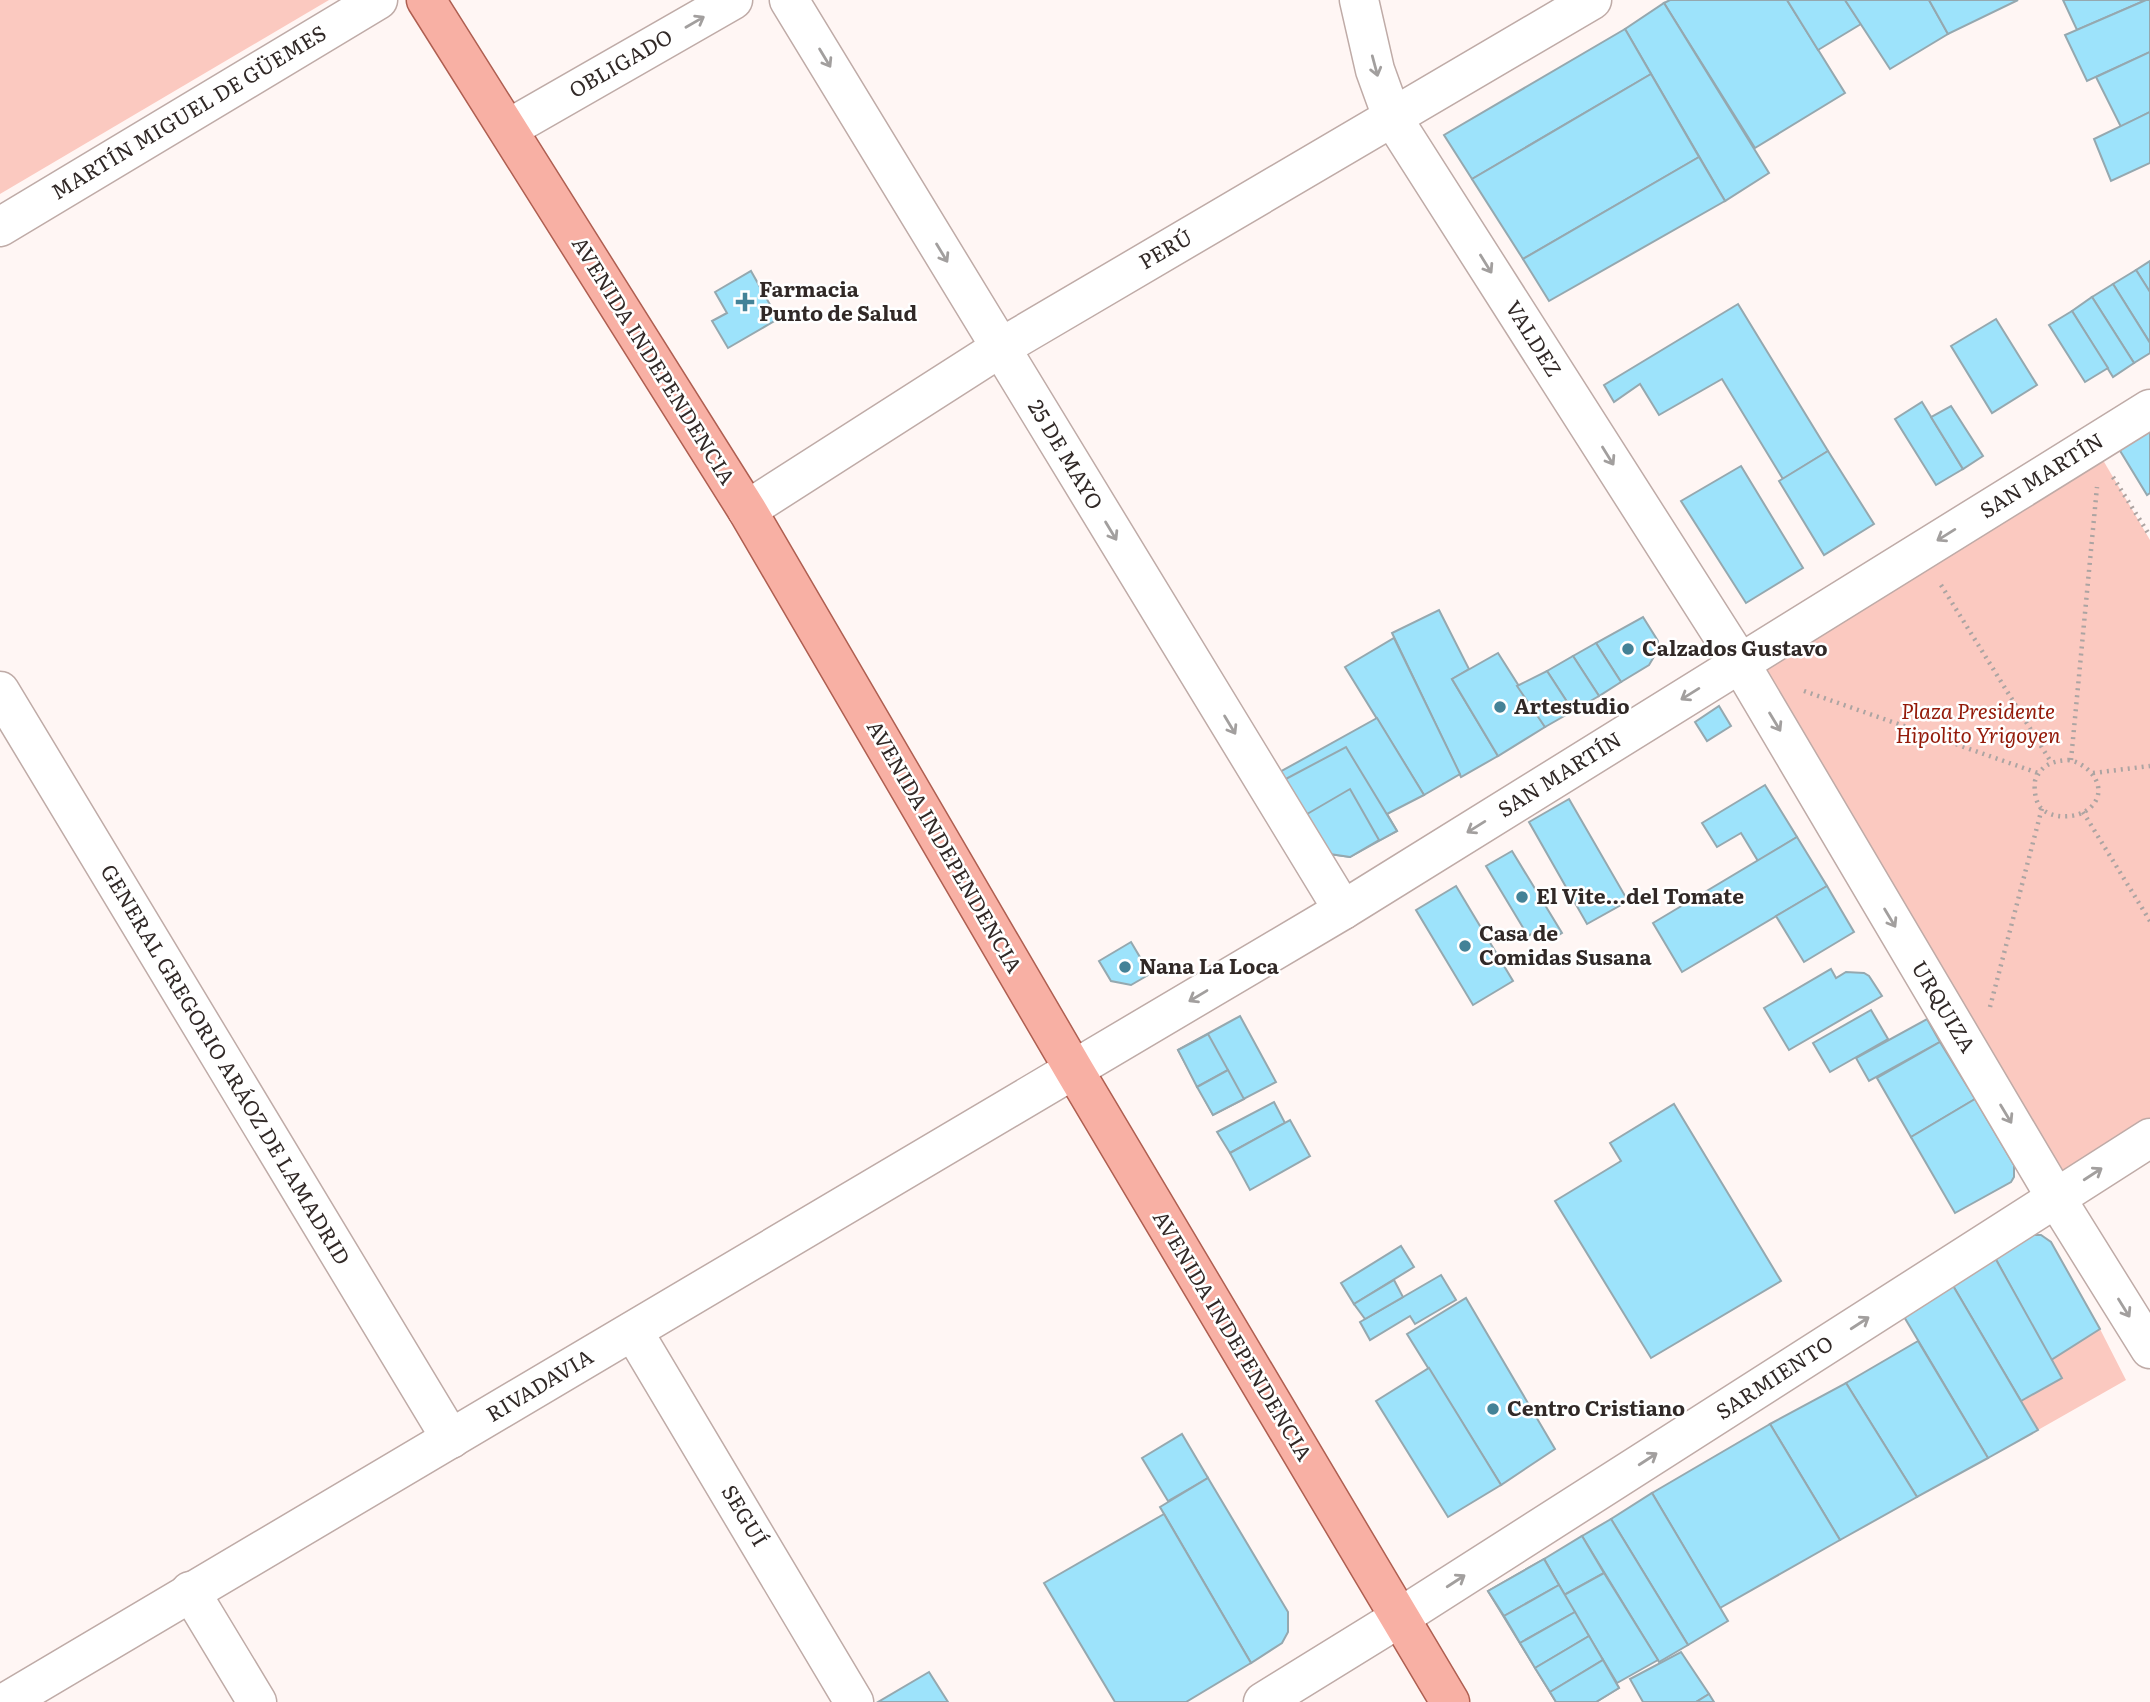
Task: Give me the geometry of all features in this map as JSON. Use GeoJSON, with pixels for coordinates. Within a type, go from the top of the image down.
{"type":"FeatureCollection","features":[{"type":"Feature","properties":{"kind":"main road","name":"AVENIDA INDEPENDENCIA"},"geometry":{"type":"LineString","coordinates":[[426,0],[747,510],[1074,1070],[1450,1702]]}},
{"type":"Feature","properties":{"kind":"street","name":"MARTÍN MIGUEL DE GÜEMES"},"geometry":{"type":"LineString","coordinates":[[0,227],[378,0]]}},
{"type":"Feature","properties":{"kind":"street","name":"OBLIGADO"},"geometry":{"type":"LineString","coordinates":[[508,129],[733,0]]}},
{"type":"Feature","properties":{"kind":"street","name":"25 DE MAYO"},"geometry":{"type":"LineString","coordinates":[[789,0],[1342,910]]}},
{"type":"Feature","properties":{"kind":"street","name":"VALDEZ"},"geometry":{"type":"LineString","coordinates":[[1359,0],[1375,70],[1392,117],[1740,663]]}},
{"type":"Feature","properties":{"kind":"street","name":"PERÚ"},"geometry":{"type":"LineString","coordinates":[[747,510],[1000,348],[1592,0]]}},
{"type":"Feature","properties":{"kind":"street","name":"SAN MARTÍN"},"geometry":{"type":"LineString","coordinates":[[1074,1070],[1342,910],[2150,409]]}},
{"type":"Feature","properties":{"kind":"street","name":"URQUIZA"},"geometry":{"type":"LineString","coordinates":[[1740,663],[2056,1198],[2150,1349]]}},
{"type":"Feature","properties":{"kind":"street","name":"GENERAL GREGORIO ARÁOZ DE LAMADRID"},"geometry":{"type":"LineString","coordinates":[[0,691],[451,1439]]}},
{"type":"Feature","properties":{"kind":"street","name":"RIVADAVIA"},"geometry":{"type":"LineString","coordinates":[[6,1702],[1074,1070]]}},
{"type":"Feature","properties":{"kind":"street","name":"SARMIENTO"},"geometry":{"type":"LineString","coordinates":[[1263,1702],[2150,1138]]}},
{"type":"Feature","properties":{"kind":"street","name":"SEGUÍ"},"geometry":{"type":"LineString","coordinates":[[633,1331],[854,1702]]}},
{"type":"Feature","properties":{"kind":"street"},"geometry":{"type":"LineString","coordinates":[[190,1591],[257,1702]]}},
{"type":"Feature","properties":{"kind":"path"},"geometry":{"type":"LineString","coordinates":[[2107,467],[2150,536]]}},
{"type":"Feature","properties":{"kind":"path"},"geometry":{"type":"LineString","coordinates":[[2071,760],[2097,483]]}},
{"type":"Feature","properties":{"kind":"path"},"geometry":{"type":"LineString","coordinates":[[1938,580],[2051,762]]}},
{"type":"Feature","properties":{"kind":"path"},"geometry":{"type":"LineString","coordinates":[[1803,691],[2038,774]]}},
{"type":"Feature","properties":{"kind":"path"},"geometry":{"type":"LineString","coordinates":[[2077,761],[2092,773],[2096,780],[2096,799],[2090,808],[2075,816],[2065,816],[2045,812],[2039,805],[2034,788],[2038,774],[2051,762],[2077,761]]}},
{"type":"Feature","properties":{"kind":"path"},"geometry":{"type":"LineString","coordinates":[[2092,773],[2150,766]]}},
{"type":"Feature","properties":{"kind":"path"},"geometry":{"type":"LineString","coordinates":[[1988,1015],[2042,808]]}},
{"type":"Feature","properties":{"kind":"path"},"geometry":{"type":"LineString","coordinates":[[2083,812],[2150,921]]}},
{"type":"Feature","properties":{"kind":"green space"},"geometry":{"type":"Polygon","coordinates":[[[0,0],[329,0],[0,194],[0,0]]]}},
{"type":"Feature","properties":{"kind":"green space","name":"Plaza Presidente Hipolito Yrigoyen"},"geometry":{"type":"Polygon","coordinates":[[[2100,455],[2150,540],[2150,1121],[2060,1175],[1740,663],[2100,455]]]}},
{"type":"Feature","properties":{"kind":"green space"},"geometry":{"type":"Polygon","coordinates":[[[2100,1329],[2126,1380],[2038,1430],[2021,1401],[2062,1378],[2051,1360],[2100,1329]]]}},
{"type":"Feature","properties":{"kind":"building"},"geometry":{"type":"Polygon","coordinates":[[[1670,0],[1787,0],[1845,93],[1755,148],[1664,3],[1670,0]]]}},
{"type":"Feature","properties":{"kind":"building"},"geometry":{"type":"Polygon","coordinates":[[[1787,0],[1845,0],[1861,24],[1818,50],[1787,0]]]}},
{"type":"Feature","properties":{"kind":"building"},"geometry":{"type":"Polygon","coordinates":[[[1845,0],[1929,0],[1948,34],[1890,69],[1845,0]]]}},
{"type":"Feature","properties":{"kind":"building"},"geometry":{"type":"Polygon","coordinates":[[[1929,0],[2018,0],[1948,34],[1929,0]]]}},
{"type":"Feature","properties":{"kind":"building"},"geometry":{"type":"Polygon","coordinates":[[[2063,0],[2146,0],[2077,30],[2063,0]]]}},
{"type":"Feature","properties":{"kind":"building"},"geometry":{"type":"Polygon","coordinates":[[[2150,0],[2150,52],[2087,81],[2065,35],[2150,0]]]}},
{"type":"Feature","properties":{"kind":"building"},"geometry":{"type":"Polygon","coordinates":[[[1664,3],[1769,173],[1725,201],[1625,29],[1664,3]]]}},
{"type":"Feature","properties":{"kind":"building"},"geometry":{"type":"Polygon","coordinates":[[[1625,29],[1651,74],[1472,179],[1444,135],[1625,29]]]}},
{"type":"Feature","properties":{"kind":"building"},"geometry":{"type":"Polygon","coordinates":[[[2150,52],[2150,112],[2121,127],[2096,77],[2150,52]]]}},
{"type":"Feature","properties":{"kind":"building"},"geometry":{"type":"Polygon","coordinates":[[[1651,74],[1699,157],[1523,259],[1472,179],[1651,74]]]}},
{"type":"Feature","properties":{"kind":"building"},"geometry":{"type":"Polygon","coordinates":[[[2150,112],[2150,163],[2111,181],[2094,139],[2150,112]]]}},
{"type":"Feature","properties":{"kind":"building"},"geometry":{"type":"Polygon","coordinates":[[[1699,157],[1725,201],[1549,301],[1523,259],[1699,157]]]}},
{"type":"Feature","properties":{"kind":"building"},"geometry":{"type":"Polygon","coordinates":[[[2150,261],[2150,292],[2136,270],[2150,261]]]}},
{"type":"Feature","properties":{"kind":"building"},"geometry":{"type":"Polygon","coordinates":[[[2136,270],[2150,292],[2150,343],[2113,284],[2136,270]]]}},
{"type":"Feature","properties":{"kind":"building","name":"Farmacia Punto de Salud"},"geometry":{"type":"Polygon","coordinates":[[[751,271],[778,319],[728,348],[712,321],[727,313],[715,292],[751,271]]]}},
{"type":"Feature","properties":{"kind":"building"},"geometry":{"type":"Polygon","coordinates":[[[2113,284],[2150,343],[2150,353],[2134,363],[2092,297],[2113,284]]]}},
{"type":"Feature","properties":{"kind":"building"},"geometry":{"type":"Polygon","coordinates":[[[2092,297],[2134,363],[2113,377],[2072,311],[2092,297]]]}},
{"type":"Feature","properties":{"kind":"building"},"geometry":{"type":"Polygon","coordinates":[[[1738,304],[1828,451],[1783,479],[1722,379],[1659,415],[1640,384],[1614,402],[1604,385],[1738,304]]]}},
{"type":"Feature","properties":{"kind":"building"},"geometry":{"type":"Polygon","coordinates":[[[2072,311],[2108,368],[2085,382],[2049,325],[2072,311]]]}},
{"type":"Feature","properties":{"kind":"building"},"geometry":{"type":"Polygon","coordinates":[[[1996,319],[2037,385],[1992,413],[1951,346],[1996,319]]]}},
{"type":"Feature","properties":{"kind":"building"},"geometry":{"type":"Polygon","coordinates":[[[1922,402],[1963,469],[1936,485],[1895,419],[1922,402]]]}},
{"type":"Feature","properties":{"kind":"building"},"geometry":{"type":"Polygon","coordinates":[[[1951,406],[1983,456],[1963,469],[1931,417],[1951,406]]]}},
{"type":"Feature","properties":{"kind":"building"},"geometry":{"type":"Polygon","coordinates":[[[2150,430],[2150,493],[2147,495],[2119,449],[2150,430]]]}},
{"type":"Feature","properties":{"kind":"building"},"geometry":{"type":"Polygon","coordinates":[[[1828,451],[1874,524],[1824,555],[1779,481],[1828,451]]]}},
{"type":"Feature","properties":{"kind":"building"},"geometry":{"type":"Polygon","coordinates":[[[1741,466],[1803,568],[1746,603],[1681,501],[1741,466]]]}},
{"type":"Feature","properties":{"kind":"building"},"geometry":{"type":"Polygon","coordinates":[[[1439,610],[1469,669],[1452,679],[1498,756],[1461,777],[1392,633],[1439,610]]]}},
{"type":"Feature","properties":{"kind":"building","name":"Calzados Gustavo"},"geometry":{"type":"Polygon","coordinates":[[[1643,617],[1658,641],[1655,655],[1649,665],[1621,682],[1596,643],[1643,617]]]}},
{"type":"Feature","properties":{"kind":"building"},"geometry":{"type":"Polygon","coordinates":[[[1394,638],[1460,774],[1424,795],[1345,667],[1394,638]]]}},
{"type":"Feature","properties":{"kind":"building"},"geometry":{"type":"Polygon","coordinates":[[[1596,643],[1621,682],[1599,696],[1573,656],[1596,643]]]}},
{"type":"Feature","properties":{"kind":"building","name":"Artestudio"},"geometry":{"type":"Polygon","coordinates":[[[1498,653],[1545,727],[1498,756],[1452,679],[1498,653]]]}},
{"type":"Feature","properties":{"kind":"building"},"geometry":{"type":"Polygon","coordinates":[[[1573,656],[1599,696],[1573,711],[1547,671],[1573,656]]]}},
{"type":"Feature","properties":{"kind":"building"},"geometry":{"type":"Polygon","coordinates":[[[1547,671],[1573,711],[1545,727],[1517,686],[1547,671]]]}},
{"type":"Feature","properties":{"kind":"building"},"geometry":{"type":"Polygon","coordinates":[[[1719,706],[1731,726],[1707,741],[1695,722],[1719,706]]]}},
{"type":"Feature","properties":{"kind":"building"},"geometry":{"type":"Polygon","coordinates":[[[1377,718],[1424,795],[1387,814],[1397,831],[1380,840],[1350,789],[1302,817],[1278,773],[1377,718]]]}},
{"type":"Feature","properties":{"kind":"building"},"geometry":{"type":"Polygon","coordinates":[[[1346,747],[1397,831],[1350,857],[1323,853],[1282,781],[1346,747]]]}},
{"type":"Feature","properties":{"kind":"building"},"geometry":{"type":"Polygon","coordinates":[[[1765,785],[1797,837],[1758,861],[1741,833],[1717,847],[1702,823],[1765,785]]]}},
{"type":"Feature","properties":{"kind":"building"},"geometry":{"type":"Polygon","coordinates":[[[1350,789],[1379,840],[1350,857],[1323,853],[1302,817],[1350,789]]]}},
{"type":"Feature","properties":{"kind":"building"},"geometry":{"type":"Polygon","coordinates":[[[1569,799],[1628,901],[1587,924],[1529,822],[1569,799]]]}},
{"type":"Feature","properties":{"kind":"building"},"geometry":{"type":"Polygon","coordinates":[[[1797,837],[1827,886],[1682,972],[1653,923],[1797,837]]]}},
{"type":"Feature","properties":{"kind":"building","name":"El Vite...del Tomate"},"geometry":{"type":"Polygon","coordinates":[[[1512,851],[1562,933],[1549,941],[1541,928],[1528,936],[1486,866],[1512,851]]]}},
{"type":"Feature","properties":{"kind":"building","name":"Casa de Comidas Susana"},"geometry":{"type":"Polygon","coordinates":[[[1456,886],[1513,981],[1473,1005],[1416,910],[1456,886]]]}},
{"type":"Feature","properties":{"kind":"building"},"geometry":{"type":"Polygon","coordinates":[[[1827,886],[1854,932],[1804,962],[1776,916],[1827,886]]]}},
{"type":"Feature","properties":{"kind":"building","name":"Nana La Loca"},"geometry":{"type":"Polygon","coordinates":[[[1131,942],[1150,974],[1131,985],[1111,981],[1099,961],[1131,942]]]}},
{"type":"Feature","properties":{"kind":"building"},"geometry":{"type":"Polygon","coordinates":[[[1831,969],[1836,978],[1846,972],[1864,973],[1882,996],[1789,1050],[1764,1008],[1831,969]]]}},
{"type":"Feature","properties":{"kind":"building"},"geometry":{"type":"Polygon","coordinates":[[[1871,1010],[1888,1039],[1830,1072],[1813,1043],[1871,1010]]]}},
{"type":"Feature","properties":{"kind":"building"},"geometry":{"type":"Polygon","coordinates":[[[1240,1016],[1276,1082],[1213,1115],[1178,1050],[1240,1016]]]}},
{"type":"Feature","properties":{"kind":"building"},"geometry":{"type":"Polygon","coordinates":[[[1927,1019],[1940,1042],[1869,1081],[1856,1058],[1927,1019]]]}},
{"type":"Feature","properties":{"kind":"building"},"geometry":{"type":"Polygon","coordinates":[[[1208,1034],[1228,1070],[1197,1087],[1178,1050],[1208,1034]]]}},
{"type":"Feature","properties":{"kind":"building"},"geometry":{"type":"Polygon","coordinates":[[[1940,1042],[1975,1099],[1911,1137],[1877,1078],[1940,1042]]]}},
{"type":"Feature","properties":{"kind":"building"},"geometry":{"type":"Polygon","coordinates":[[[1228,1070],[1244,1099],[1213,1115],[1197,1087],[1228,1070]]]}},
{"type":"Feature","properties":{"kind":"building"},"geometry":{"type":"Polygon","coordinates":[[[1975,1099],[2014,1165],[2014,1177],[2011,1182],[1955,1213],[1911,1137],[1975,1099]]]}},
{"type":"Feature","properties":{"kind":"building"},"geometry":{"type":"Polygon","coordinates":[[[1274,1102],[1285,1123],[1230,1153],[1217,1132],[1274,1102]]]}},
{"type":"Feature","properties":{"kind":"building"},"geometry":{"type":"Polygon","coordinates":[[[1674,1104],[1781,1281],[1651,1358],[1555,1201],[1621,1161],[1610,1143],[1674,1104]]]}},
{"type":"Feature","properties":{"kind":"building"},"geometry":{"type":"Polygon","coordinates":[[[1290,1120],[1310,1156],[1250,1190],[1230,1153],[1290,1120]]]}},
{"type":"Feature","properties":{"kind":"building"},"geometry":{"type":"Polygon","coordinates":[[[2033,1235],[2041,1235],[2051,1242],[2100,1329],[2051,1360],[1994,1256],[2033,1235]]]}},
{"type":"Feature","properties":{"kind":"building"},"geometry":{"type":"Polygon","coordinates":[[[1401,1246],[1414,1267],[1354,1304],[1341,1283],[1401,1246]]]}},
{"type":"Feature","properties":{"kind":"building"},"geometry":{"type":"Polygon","coordinates":[[[1994,1256],[2062,1378],[2021,1401],[1952,1284],[1994,1256]]]}},
{"type":"Feature","properties":{"kind":"building"},"geometry":{"type":"Polygon","coordinates":[[[1441,1275],[1456,1300],[1415,1324],[1410,1316],[1370,1340],[1360,1322],[1441,1275]]]}},
{"type":"Feature","properties":{"kind":"building"},"geometry":{"type":"Polygon","coordinates":[[[1394,1280],[1403,1297],[1365,1319],[1354,1304],[1394,1280]]]}},
{"type":"Feature","properties":{"kind":"building"},"geometry":{"type":"Polygon","coordinates":[[[1952,1284],[2038,1430],[1988,1458],[1903,1315],[1952,1284]]]}},
{"type":"Feature","properties":{"kind":"building","name":"Centro Cristiano"},"geometry":{"type":"Polygon","coordinates":[[[1466,1298],[1555,1449],[1501,1485],[1407,1334],[1466,1298]]]}},
{"type":"Feature","properties":{"kind":"building"},"geometry":{"type":"Polygon","coordinates":[[[1918,1341],[1988,1458],[1917,1497],[1846,1383],[1918,1341]]]}},
{"type":"Feature","properties":{"kind":"building"},"geometry":{"type":"Polygon","coordinates":[[[1429,1368],[1501,1485],[1448,1517],[1376,1401],[1429,1368]]]}},
{"type":"Feature","properties":{"kind":"building"},"geometry":{"type":"Polygon","coordinates":[[[1846,1383],[1917,1497],[1840,1540],[1770,1424],[1846,1383]]]}},
{"type":"Feature","properties":{"kind":"building"},"geometry":{"type":"Polygon","coordinates":[[[1770,1424],[1840,1540],[1720,1608],[1652,1493],[1770,1424]]]}},
{"type":"Feature","properties":{"kind":"building"},"geometry":{"type":"Polygon","coordinates":[[[1182,1434],[1208,1478],[1168,1501],[1142,1458],[1182,1434]]]}},
{"type":"Feature","properties":{"kind":"building"},"geometry":{"type":"Polygon","coordinates":[[[1208,1478],[1288,1612],[1288,1632],[1282,1643],[1251,1663],[1160,1507],[1208,1478]]]}},
{"type":"Feature","properties":{"kind":"building"},"geometry":{"type":"Polygon","coordinates":[[[1652,1493],[1728,1621],[1688,1645],[1611,1519],[1652,1493]]]}},
{"type":"Feature","properties":{"kind":"building"},"geometry":{"type":"Polygon","coordinates":[[[1164,1514],[1251,1663],[1186,1702],[1115,1702],[1044,1583],[1164,1514]]]}},
{"type":"Feature","properties":{"kind":"building"},"geometry":{"type":"Polygon","coordinates":[[[1611,1519],[1688,1645],[1659,1662],[1582,1536],[1611,1519]]]}},
{"type":"Feature","properties":{"kind":"building"},"geometry":{"type":"Polygon","coordinates":[[[1582,1536],[1604,1573],[1564,1595],[1544,1559],[1582,1536]]]}},
{"type":"Feature","properties":{"kind":"building"},"geometry":{"type":"Polygon","coordinates":[[[1544,1559],[1619,1688],[1596,1702],[1556,1702],[1488,1591],[1544,1559]]]}},
{"type":"Feature","properties":{"kind":"building"},"geometry":{"type":"Polygon","coordinates":[[[1544,1559],[1559,1585],[1504,1616],[1488,1591],[1544,1559]]]}},
{"type":"Feature","properties":{"kind":"building"},"geometry":{"type":"Polygon","coordinates":[[[1604,1573],[1658,1660],[1617,1683],[1564,1595],[1604,1573]]]}},
{"type":"Feature","properties":{"kind":"building"},"geometry":{"type":"Polygon","coordinates":[[[1559,1585],[1575,1612],[1520,1643],[1504,1616],[1559,1585]]]}},
{"type":"Feature","properties":{"kind":"building"},"geometry":{"type":"Polygon","coordinates":[[[1575,1612],[1589,1636],[1535,1668],[1520,1643],[1575,1612]]]}},
{"type":"Feature","properties":{"kind":"building"},"geometry":{"type":"Polygon","coordinates":[[[1589,1636],[1603,1660],[1550,1692],[1535,1668],[1589,1636]]]}},
{"type":"Feature","properties":{"kind":"building"},"geometry":{"type":"Polygon","coordinates":[[[1681,1652],[1709,1694],[1696,1702],[1643,1702],[1630,1679],[1681,1652]]]}},
{"type":"Feature","properties":{"kind":"building"},"geometry":{"type":"Polygon","coordinates":[[[1603,1660],[1619,1688],[1596,1702],[1556,1702],[1550,1692],[1603,1660]]]}},
{"type":"Feature","properties":{"kind":"building"},"geometry":{"type":"Polygon","coordinates":[[[929,1672],[948,1702],[878,1702],[929,1672]]]}},
{"type":"Feature","properties":{"kind":"building"},"geometry":{"type":"Polygon","coordinates":[[[1709,1694],[1714,1702],[1696,1702],[1709,1694]]]}},
{"type":"Feature","properties":{"kind":"place","name":"Farmacia Punto de Salud"},"geometry":{"type":"Point","coordinates":[745,302]}},
{"type":"Feature","properties":{"kind":"place","name":"Calzados Gustavo"},"geometry":{"type":"Point","coordinates":[1628,649]}},
{"type":"Feature","properties":{"kind":"place","name":"Artestudio"},"geometry":{"type":"Point","coordinates":[1500,707]}},
{"type":"Feature","properties":{"kind":"place","name":"El Vite...del Tomate"},"geometry":{"type":"Point","coordinates":[1522,897]}},
{"type":"Feature","properties":{"kind":"place","name":"Casa de Comidas Susana"},"geometry":{"type":"Point","coordinates":[1465,946]}},
{"type":"Feature","properties":{"kind":"place","name":"Nana La Loca"},"geometry":{"type":"Point","coordinates":[1125,967]}},
{"type":"Feature","properties":{"kind":"place","name":"Centro Cristiano"},"geometry":{"type":"Point","coordinates":[1493,1409]}}]}
